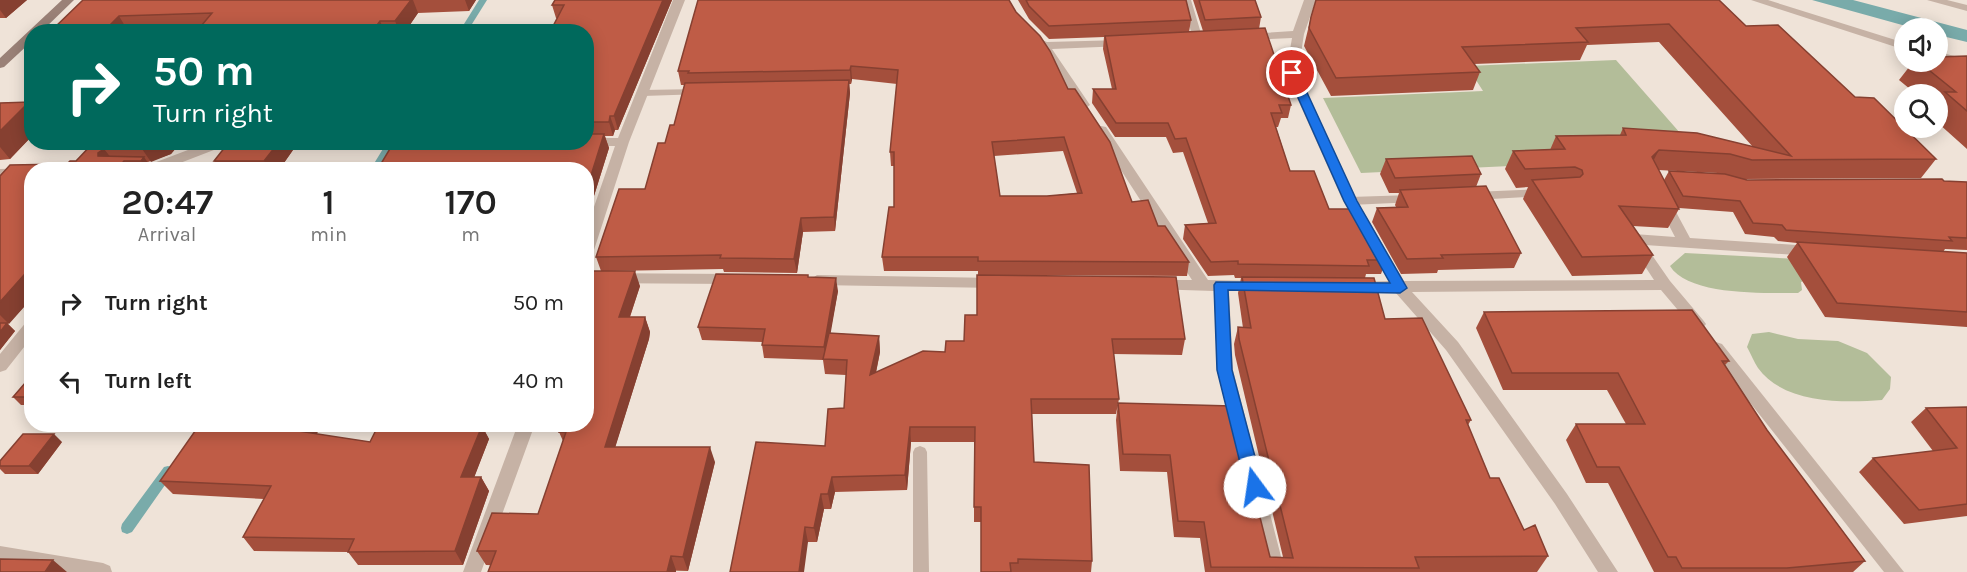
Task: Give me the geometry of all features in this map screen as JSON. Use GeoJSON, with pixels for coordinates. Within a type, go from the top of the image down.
{"type":"FeatureCollection","features":[{"type":"Feature","properties":{"kind":"main road"},"geometry":{"type":"LineString","coordinates":[[43,24],[68,0]]}},
{"type":"Feature","properties":{"kind":"main road"},"geometry":{"type":"LineString","coordinates":[[0,64],[24,41]]}},
{"type":"Feature","properties":{"kind":"street"},"geometry":{"type":"LineString","coordinates":[[594,230],[624,142],[679,0]]}},
{"type":"Feature","properties":{"kind":"street"},"geometry":{"type":"LineString","coordinates":[[1310,0],[1298,34],[1292,73],[1350,201],[1400,288],[1452,346],[1561,499],[1609,572]]}},
{"type":"Feature","properties":{"kind":"street"},"geometry":{"type":"LineString","coordinates":[[1757,0],[1894,44]]}},
{"type":"Feature","properties":{"kind":"street"},"geometry":{"type":"LineString","coordinates":[[1934,0],[1967,8]]}},
{"type":"Feature","properties":{"kind":"street"},"geometry":{"type":"LineString","coordinates":[[1030,30],[1045,46],[1203,285]]}},
{"type":"Feature","properties":{"kind":"street"},"geometry":{"type":"LineString","coordinates":[[1232,38],[1298,34]]}},
{"type":"Feature","properties":{"kind":"street"},"geometry":{"type":"LineString","coordinates":[[1045,46],[1139,42]]}},
{"type":"Feature","properties":{"kind":"street"},"geometry":{"type":"LineString","coordinates":[[1948,58],[1967,63]]}},
{"type":"Feature","properties":{"kind":"street"},"geometry":{"type":"LineString","coordinates":[[594,142],[624,142]]}},
{"type":"Feature","properties":{"kind":"street"},"geometry":{"type":"LineString","coordinates":[[170,162],[202,150]]}},
{"type":"Feature","properties":{"kind":"street"},"geometry":{"type":"LineString","coordinates":[[0,173],[24,172]]}},
{"type":"Feature","properties":{"kind":"street"},"geometry":{"type":"LineString","coordinates":[[1660,194],[1685,242]]}},
{"type":"Feature","properties":{"kind":"street"},"geometry":{"type":"LineString","coordinates":[[1826,252],[1634,239],[1665,285],[1895,572]]}},
{"type":"Feature","properties":{"kind":"street"},"geometry":{"type":"LineString","coordinates":[[594,278],[753,280]]}},
{"type":"Feature","properties":{"kind":"street"},"geometry":{"type":"LineString","coordinates":[[801,280],[1014,283]]}},
{"type":"Feature","properties":{"kind":"street"},"geometry":{"type":"LineString","coordinates":[[1144,284],[1269,286]]}},
{"type":"Feature","properties":{"kind":"street"},"geometry":{"type":"LineString","coordinates":[[1221,285],[1225,370],[1276,572]]}},
{"type":"Feature","properties":{"kind":"street"},"geometry":{"type":"LineString","coordinates":[[1340,287],[1665,285]]}},
{"type":"Feature","properties":{"kind":"street"},"geometry":{"type":"LineString","coordinates":[[0,366],[24,335]]}},
{"type":"Feature","properties":{"kind":"street"},"geometry":{"type":"LineString","coordinates":[[472,572],[524,432]]}},
{"type":"Feature","properties":{"kind":"street"},"geometry":{"type":"LineString","coordinates":[[0,554],[103,572]]}},
{"type":"Feature","properties":{"kind":"lane"},"geometry":{"type":"LineString","coordinates":[[1187,0],[1198,40]]}},
{"type":"Feature","properties":{"kind":"lane"},"geometry":{"type":"LineString","coordinates":[[643,93],[713,92]]}},
{"type":"Feature","properties":{"kind":"lane"},"geometry":{"type":"LineString","coordinates":[[7,188],[24,174]]}},
{"type":"Feature","properties":{"kind":"lane"},"geometry":{"type":"LineString","coordinates":[[1464,196],[1555,193]]}},
{"type":"Feature","properties":{"kind":"lane"},"geometry":{"type":"LineString","coordinates":[[1350,201],[1418,198]]}},
{"type":"Feature","properties":{"kind":"lane"},"geometry":{"type":"LineString","coordinates":[[920,452],[921,572]]}},
{"type":"Feature","properties":{"kind":"green space"},"geometry":{"type":"Polygon","coordinates":[[[1616,60],[1688,142],[1595,162],[1361,173],[1323,98],[1483,91],[1467,66],[1616,60]]]}},
{"type":"Feature","properties":{"kind":"green space"},"geometry":{"type":"Polygon","coordinates":[[[1685,253],[1799,259],[1806,280],[1801,282],[1802,290],[1798,293],[1729,291],[1710,288],[1679,276],[1670,266],[1685,253]]]}},
{"type":"Feature","properties":{"kind":"green space"},"geometry":{"type":"Polygon","coordinates":[[[1769,332],[1798,339],[1838,341],[1867,353],[1891,377],[1890,389],[1882,400],[1832,401],[1798,395],[1783,389],[1769,380],[1758,368],[1747,347],[1752,334],[1769,332]]]}},
{"type":"Feature","properties":{"kind":"water"},"geometry":{"type":"Polygon","coordinates":[[[1812,0],[1853,0],[1921,18],[1894,18],[1894,23],[1812,0]]]}},
{"type":"Feature","properties":{"kind":"water"},"geometry":{"type":"Polygon","coordinates":[[[1948,25],[1967,30],[1967,42],[1948,37],[1948,25]]]}},
{"type":"Feature","properties":{"kind":"building"},"geometry":{"type":"Polygon","coordinates":[[[83,0],[411,0],[395,21],[380,21],[378,24],[203,24],[212,13],[119,16],[111,24],[58,24],[83,0]]]}},
{"type":"Feature","properties":{"kind":"building"},"geometry":{"type":"Polygon","coordinates":[[[555,0],[663,0],[614,116],[610,116],[609,122],[594,122],[594,24],[554,24],[564,5],[552,5],[555,0]]]}},
{"type":"Feature","properties":{"kind":"building"},"geometry":{"type":"Polygon","coordinates":[[[698,0],[1009,0],[1016,12],[1040,36],[1050,51],[1068,89],[1075,89],[1110,142],[1132,202],[1148,200],[1158,226],[1165,226],[1189,262],[978,261],[978,257],[882,257],[889,207],[894,207],[894,152],[890,152],[898,70],[851,66],[850,70],[688,73],[689,71],[678,71],[698,0]],[[1064,137],[992,142],[1000,196],[1082,193],[1064,137]]]}},
{"type":"Feature","properties":{"kind":"building"},"geometry":{"type":"Polygon","coordinates":[[[1026,0],[1186,0],[1191,20],[1049,26],[1026,0]]]}},
{"type":"Feature","properties":{"kind":"building"},"geometry":{"type":"Polygon","coordinates":[[[1199,0],[1255,0],[1261,17],[1205,20],[1199,0]]]}},
{"type":"Feature","properties":{"kind":"building"},"geometry":{"type":"Polygon","coordinates":[[[1316,0],[1719,0],[1746,26],[1778,25],[1855,97],[1874,98],[1894,118],[1894,138],[1915,138],[1936,159],[1752,160],[1730,154],[1659,150],[1652,157],[1679,209],[1619,206],[1653,255],[1582,257],[1532,180],[1580,177],[1583,174],[1582,170],[1575,167],[1525,169],[1513,151],[1565,149],[1556,136],[1626,135],[1623,128],[1697,133],[1791,156],[1669,24],[1576,28],[1588,42],[1462,47],[1480,72],[1336,78],[1309,28],[1316,0]]]}},
{"type":"Feature","properties":{"kind":"building"},"geometry":{"type":"Polygon","coordinates":[[[1265,28],[1291,105],[1279,105],[1282,113],[1271,113],[1290,171],[1314,171],[1329,209],[1357,209],[1386,260],[1367,260],[1369,266],[1211,262],[1185,225],[1216,223],[1186,138],[1175,139],[1168,123],[1116,123],[1093,89],[1116,89],[1105,36],[1265,28]]]}},
{"type":"Feature","properties":{"kind":"building"},"geometry":{"type":"Polygon","coordinates":[[[1967,56],[1967,111],[1948,95],[1948,92],[1956,92],[1931,72],[1948,72],[1948,57],[1967,56]]]}},
{"type":"Feature","properties":{"kind":"building"},"geometry":{"type":"Polygon","coordinates":[[[849,80],[834,217],[801,218],[794,259],[720,258],[721,255],[596,257],[619,189],[645,189],[658,143],[665,143],[670,125],[674,125],[685,83],[849,80]]]}},
{"type":"Feature","properties":{"kind":"building"},"geometry":{"type":"Polygon","coordinates":[[[24,102],[24,107],[0,131],[0,103],[24,102]]]}},
{"type":"Feature","properties":{"kind":"building"},"geometry":{"type":"Polygon","coordinates":[[[594,134],[604,134],[594,166],[594,162],[382,162],[389,150],[594,150],[594,134]]]}},
{"type":"Feature","properties":{"kind":"building"},"geometry":{"type":"Polygon","coordinates":[[[86,150],[102,150],[98,156],[144,157],[141,161],[69,162],[76,161],[86,150]]]}},
{"type":"Feature","properties":{"kind":"building"},"geometry":{"type":"Polygon","coordinates":[[[223,150],[273,150],[264,161],[214,161],[223,150]]]}},
{"type":"Feature","properties":{"kind":"building"},"geometry":{"type":"Polygon","coordinates":[[[1472,156],[1481,174],[1395,178],[1386,159],[1472,156]]]}},
{"type":"Feature","properties":{"kind":"building"},"geometry":{"type":"Polygon","coordinates":[[[10,165],[24,165],[24,275],[0,302],[0,176],[10,165]]]}},
{"type":"Feature","properties":{"kind":"building"},"geometry":{"type":"Polygon","coordinates":[[[1669,171],[1725,174],[1747,180],[1942,179],[1967,182],[1967,238],[1949,237],[1952,241],[1786,230],[1782,225],[1753,223],[1740,201],[1683,196],[1669,171]]]}},
{"type":"Feature","properties":{"kind":"building"},"geometry":{"type":"Polygon","coordinates":[[[1486,186],[1521,253],[1441,255],[1443,258],[1407,259],[1377,208],[1408,207],[1400,190],[1486,186]]]}},
{"type":"Feature","properties":{"kind":"building"},"geometry":{"type":"Polygon","coordinates":[[[1797,242],[1967,253],[1967,312],[1837,303],[1797,242]]]}},
{"type":"Feature","properties":{"kind":"building"},"geometry":{"type":"Polygon","coordinates":[[[594,271],[635,271],[619,317],[645,317],[644,324],[605,447],[710,447],[683,557],[671,556],[667,572],[488,572],[496,551],[477,551],[492,513],[538,514],[566,432],[594,432],[594,271]]]}},
{"type":"Feature","properties":{"kind":"building"},"geometry":{"type":"Polygon","coordinates":[[[716,274],[808,275],[808,277],[836,278],[824,347],[762,345],[765,329],[698,327],[716,274]]]}},
{"type":"Feature","properties":{"kind":"building"},"geometry":{"type":"Polygon","coordinates":[[[977,275],[1176,277],[1185,339],[1112,339],[1119,399],[1031,399],[1034,462],[1089,465],[1092,561],[1018,559],[1018,563],[1010,563],[1011,572],[981,572],[981,507],[974,507],[975,427],[910,427],[905,475],[832,477],[828,494],[821,494],[814,528],[805,527],[799,572],[730,572],[756,442],[825,446],[828,409],[844,408],[847,360],[823,359],[829,333],[879,336],[870,375],[923,351],[945,352],[946,341],[964,341],[965,315],[977,315],[977,275]]]}},
{"type":"Feature","properties":{"kind":"building"},"geometry":{"type":"Polygon","coordinates":[[[1242,277],[1374,278],[1385,319],[1422,318],[1471,420],[1466,420],[1490,478],[1499,478],[1524,530],[1535,525],[1548,556],[1415,557],[1419,568],[1211,567],[1204,522],[1178,521],[1170,455],[1123,454],[1118,403],[1232,406],[1270,557],[1293,558],[1239,339],[1238,327],[1251,328],[1242,277]]]}},
{"type":"Feature","properties":{"kind":"building"},"geometry":{"type":"Polygon","coordinates":[[[1692,310],[1729,361],[1722,361],[1767,430],[1865,561],[1787,568],[1682,568],[1676,557],[1668,557],[1619,467],[1597,467],[1576,424],[1645,424],[1618,373],[1512,373],[1484,312],[1692,310]]]}},
{"type":"Feature","properties":{"kind":"building"},"geometry":{"type":"Polygon","coordinates":[[[0,323],[7,323],[0,332],[0,323]]]}},
{"type":"Feature","properties":{"kind":"building"},"geometry":{"type":"Polygon","coordinates":[[[24,384],[24,397],[13,397],[24,384]]]}},
{"type":"Feature","properties":{"kind":"building"},"geometry":{"type":"Polygon","coordinates":[[[1967,407],[1967,504],[1919,510],[1873,458],[1957,448],[1926,408],[1967,407]]]}},
{"type":"Feature","properties":{"kind":"building"},"geometry":{"type":"Polygon","coordinates":[[[194,432],[305,432],[370,442],[375,432],[480,432],[461,477],[481,477],[455,551],[348,552],[354,539],[243,537],[271,486],[160,481],[194,432]]]}},
{"type":"Feature","properties":{"kind":"building"},"geometry":{"type":"Polygon","coordinates":[[[23,434],[54,434],[29,466],[0,466],[0,461],[23,434]]]}},
{"type":"Feature","properties":{"kind":"building"},"geometry":{"type":"Polygon","coordinates":[[[0,559],[53,560],[45,572],[0,572],[0,559]]]}},
{"type":"Feature","properties":{"kind":"waterway"},"geometry":{"type":"LineString","coordinates":[[468,24],[483,0]]}},
{"type":"Feature","properties":{"kind":"waterway"},"geometry":{"type":"LineString","coordinates":[[379,162],[386,150]]}},
{"type":"Feature","properties":{"kind":"waterway"},"geometry":{"type":"LineString","coordinates":[[127,528],[168,471]]}},
{"type":"Feature","properties":{"kind":"route"},"geometry":{"type":"LineString","coordinates":[[1255,487],[1225,370],[1221,285],[1400,288],[1350,201],[1292,73]]}}]}
